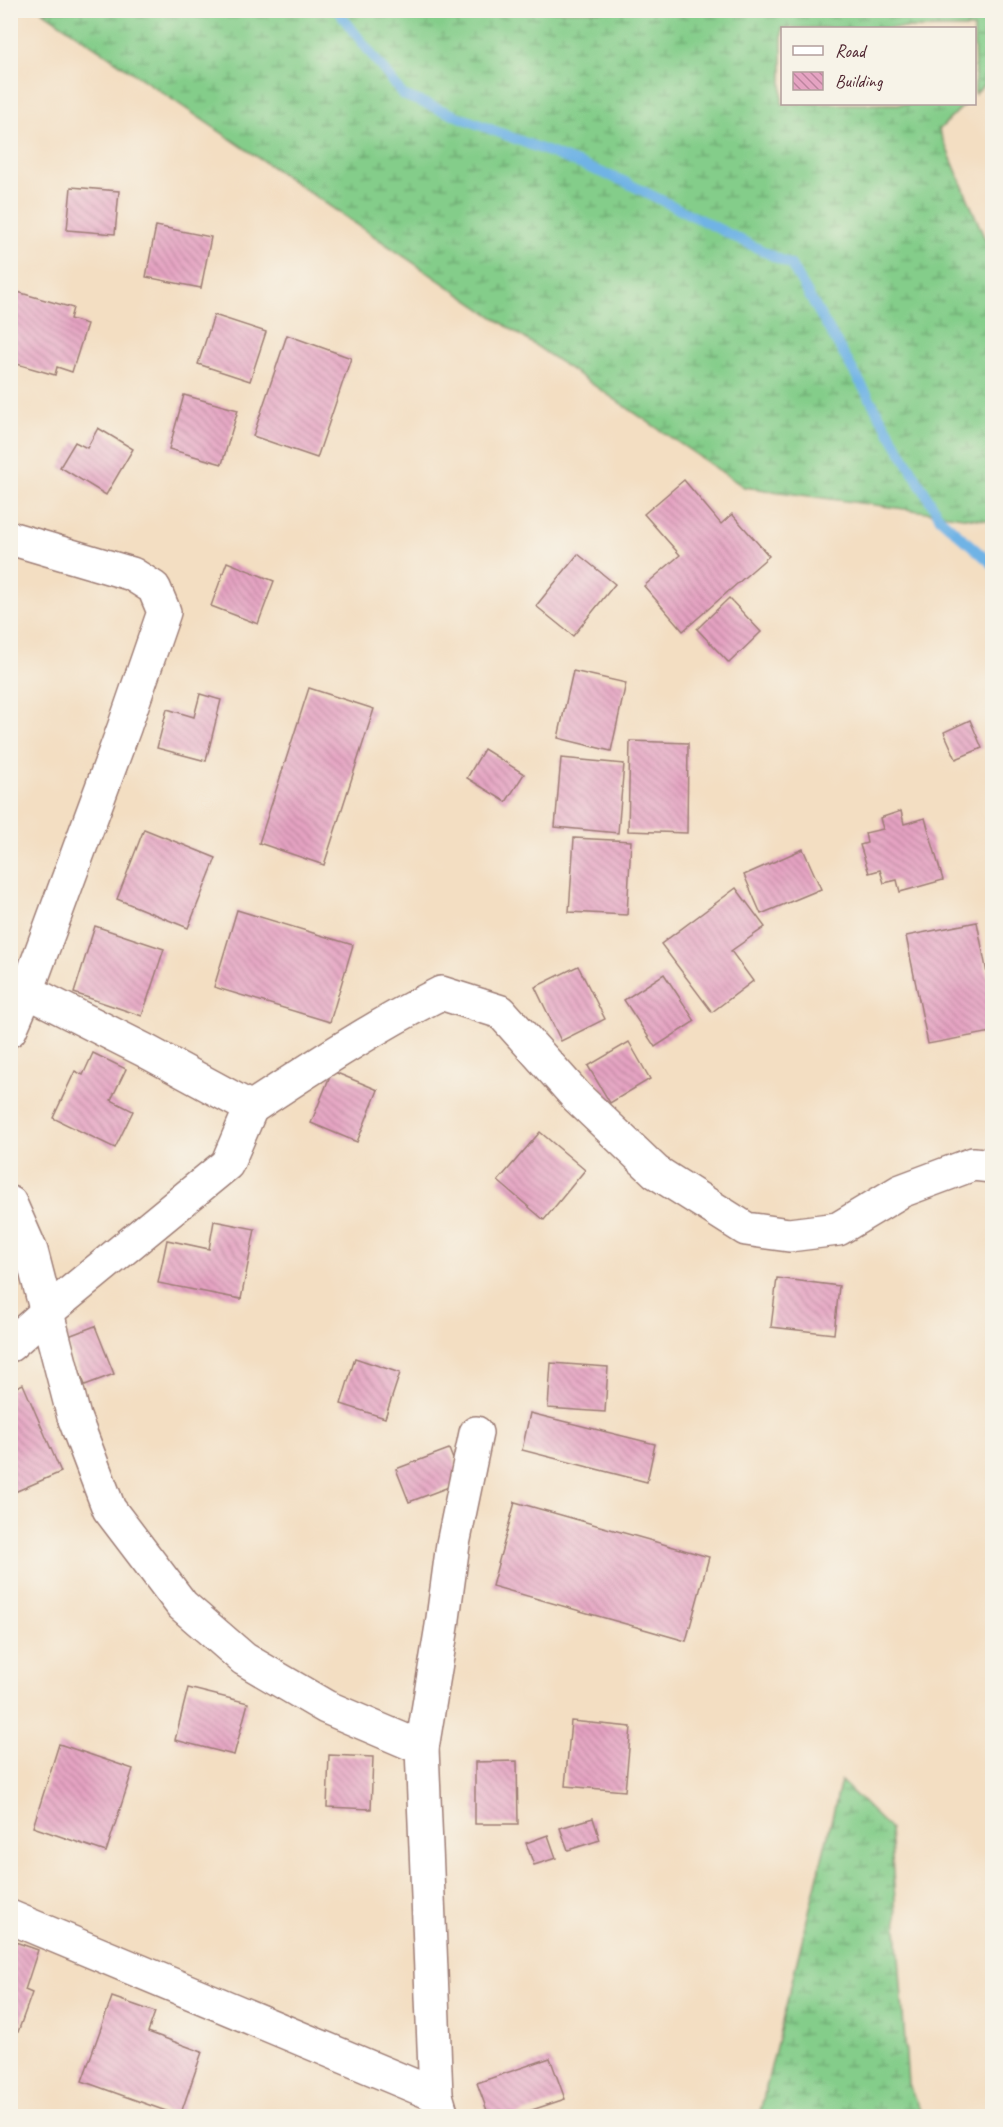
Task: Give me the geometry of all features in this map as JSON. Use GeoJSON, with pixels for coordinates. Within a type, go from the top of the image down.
{"type":"FeatureCollection","features":[{"type":"Feature","properties":{"kind":"street"},"geometry":{"type":"LineString","coordinates":[[10,538],[132,574],[154,588],[164,612],[124,728],[19,988],[10,1030]]}},
{"type":"Feature","properties":{"kind":"street"},"geometry":{"type":"LineString","coordinates":[[19,988],[144,1050],[251,1108]]}},
{"type":"Feature","properties":{"kind":"street"},"geometry":{"type":"LineString","coordinates":[[10,1345],[227,1164],[251,1108],[349,1044],[403,1012],[441,993],[501,1012],[578,1097],[656,1172],[746,1229],[789,1234],[838,1229],[901,1191],[973,1164],[993,1166]]}},
{"type":"Feature","properties":{"kind":"street"},"geometry":{"type":"LineString","coordinates":[[10,1203],[31,1251],[74,1418],[109,1509],[182,1605],[244,1659],[326,1707],[422,1748]]}},
{"type":"Feature","properties":{"kind":"street"},"geometry":{"type":"LineString","coordinates":[[10,1917],[439,2106],[422,1748],[453,1544],[476,1432]]}},
{"type":"Feature","properties":{"kind":"green space"},"geometry":{"type":"Polygon","coordinates":[[[42,11],[992,11],[992,77],[976,93],[976,27],[781,27],[781,105],[964,105],[939,130],[992,256],[992,521],[744,487],[42,11]]]}},
{"type":"Feature","properties":{"kind":"green space"},"geometry":{"type":"Polygon","coordinates":[[[841,1781],[890,1829],[908,2084],[923,2116],[759,2116],[841,1781]]]}},
{"type":"Feature","properties":{"kind":"building"},"geometry":{"type":"Polygon","coordinates":[[[71,187],[119,191],[115,234],[67,230],[71,187]]]}},
{"type":"Feature","properties":{"kind":"building"},"geometry":{"type":"Polygon","coordinates":[[[156,226],[211,237],[201,288],[146,277],[156,226]]]}},
{"type":"Feature","properties":{"kind":"building"},"geometry":{"type":"Polygon","coordinates":[[[14,291],[73,308],[70,319],[87,324],[72,372],[57,367],[55,375],[10,362],[10,302],[14,291]]]}},
{"type":"Feature","properties":{"kind":"building"},"geometry":{"type":"Polygon","coordinates":[[[214,315],[266,332],[250,381],[198,364],[214,315]]]}},
{"type":"Feature","properties":{"kind":"building"},"geometry":{"type":"Polygon","coordinates":[[[287,335],[351,358],[317,458],[253,436],[287,335]]]}},
{"type":"Feature","properties":{"kind":"building"},"geometry":{"type":"Polygon","coordinates":[[[184,395],[238,410],[222,464],[169,449],[184,395]]]}},
{"type":"Feature","properties":{"kind":"building"},"geometry":{"type":"Polygon","coordinates":[[[98,428],[133,449],[106,495],[60,467],[75,442],[87,448],[98,428]]]}},
{"type":"Feature","properties":{"kind":"building"},"geometry":{"type":"Polygon","coordinates":[[[684,480],[721,524],[732,514],[769,556],[683,631],[644,586],[680,555],[644,514],[684,480]]]}},
{"type":"Feature","properties":{"kind":"building"},"geometry":{"type":"Polygon","coordinates":[[[578,554],[615,584],[573,636],[536,606],[578,554]]]}},
{"type":"Feature","properties":{"kind":"building"},"geometry":{"type":"Polygon","coordinates":[[[227,562],[274,581],[258,624],[211,606],[227,562]]]}},
{"type":"Feature","properties":{"kind":"building"},"geometry":{"type":"Polygon","coordinates":[[[729,598],[761,632],[729,663],[697,629],[729,598]]]}},
{"type":"Feature","properties":{"kind":"building"},"geometry":{"type":"Polygon","coordinates":[[[573,671],[626,683],[611,751],[558,738],[573,671]]]}},
{"type":"Feature","properties":{"kind":"building"},"geometry":{"type":"Polygon","coordinates":[[[309,688],[374,709],[324,865],[259,843],[309,688]]]}},
{"type":"Feature","properties":{"kind":"building"},"geometry":{"type":"Polygon","coordinates":[[[200,694],[221,700],[206,761],[157,748],[167,709],[194,717],[200,694]]]}},
{"type":"Feature","properties":{"kind":"building"},"geometry":{"type":"Polygon","coordinates":[[[970,720],[982,748],[956,759],[944,732],[970,720]]]}},
{"type":"Feature","properties":{"kind":"building"},"geometry":{"type":"Polygon","coordinates":[[[630,741],[688,743],[687,833],[628,831],[630,741]]]}},
{"type":"Feature","properties":{"kind":"building"},"geometry":{"type":"Polygon","coordinates":[[[484,749],[524,774],[506,802],[467,778],[484,749]]]}},
{"type":"Feature","properties":{"kind":"building"},"geometry":{"type":"Polygon","coordinates":[[[561,758],[624,764],[618,833],[555,827],[561,758]]]}},
{"type":"Feature","properties":{"kind":"building"},"geometry":{"type":"Polygon","coordinates":[[[901,811],[904,824],[925,818],[943,880],[900,892],[897,880],[884,883],[880,870],[869,873],[860,845],[867,843],[865,833],[883,829],[880,818],[901,811]]]}},
{"type":"Feature","properties":{"kind":"building"},"geometry":{"type":"Polygon","coordinates":[[[144,829],[216,858],[188,928],[117,899],[144,829]]]}},
{"type":"Feature","properties":{"kind":"building"},"geometry":{"type":"Polygon","coordinates":[[[574,838],[631,841],[627,915],[569,912],[574,838]]]}},
{"type":"Feature","properties":{"kind":"building"},"geometry":{"type":"Polygon","coordinates":[[[803,849],[821,889],[761,914],[744,875],[803,849]]]}},
{"type":"Feature","properties":{"kind":"building"},"geometry":{"type":"Polygon","coordinates":[[[736,888],[765,927],[731,951],[753,981],[712,1012],[661,944],[736,888]]]}},
{"type":"Feature","properties":{"kind":"building"},"geometry":{"type":"Polygon","coordinates":[[[237,910],[353,945],[330,1022],[214,987],[237,910]]]}},
{"type":"Feature","properties":{"kind":"building"},"geometry":{"type":"Polygon","coordinates":[[[977,922],[992,999],[992,1032],[928,1044],[906,936],[977,922]]]}},
{"type":"Feature","properties":{"kind":"building"},"geometry":{"type":"Polygon","coordinates":[[[95,926],[164,949],[142,1016],[74,993],[95,926]]]}},
{"type":"Feature","properties":{"kind":"building"},"geometry":{"type":"Polygon","coordinates":[[[578,966],[605,1019],[561,1041],[535,987],[578,966]]]}},
{"type":"Feature","properties":{"kind":"building"},"geometry":{"type":"Polygon","coordinates":[[[664,974],[695,1021],[655,1047],[624,1000],[664,974]]]}},
{"type":"Feature","properties":{"kind":"building"},"geometry":{"type":"Polygon","coordinates":[[[629,1042],[650,1079],[610,1103],[588,1066],[629,1042]]]}},
{"type":"Feature","properties":{"kind":"building"},"geometry":{"type":"Polygon","coordinates":[[[93,1053],[126,1069],[111,1100],[133,1111],[115,1148],[53,1118],[75,1071],[83,1075],[93,1053]]]}},
{"type":"Feature","properties":{"kind":"building"},"geometry":{"type":"Polygon","coordinates":[[[332,1071],[378,1090],[357,1142],[311,1123],[332,1071]]]}},
{"type":"Feature","properties":{"kind":"building"},"geometry":{"type":"Polygon","coordinates":[[[540,1132],[585,1170],[544,1220],[498,1181],[540,1132]]]}},
{"type":"Feature","properties":{"kind":"building"},"geometry":{"type":"Polygon","coordinates":[[[214,1221],[255,1229],[241,1299],[158,1283],[167,1240],[209,1249],[214,1221]]]}},
{"type":"Feature","properties":{"kind":"building"},"geometry":{"type":"Polygon","coordinates":[[[777,1278],[839,1286],[834,1334],[771,1327],[777,1278]]]}},
{"type":"Feature","properties":{"kind":"building"},"geometry":{"type":"Polygon","coordinates":[[[95,1326],[114,1374],[85,1385],[66,1337],[95,1326]]]}},
{"type":"Feature","properties":{"kind":"building"},"geometry":{"type":"Polygon","coordinates":[[[355,1358],[400,1373],[385,1418],[341,1404],[355,1358]]]}},
{"type":"Feature","properties":{"kind":"building"},"geometry":{"type":"Polygon","coordinates":[[[551,1363],[608,1367],[605,1412],[548,1408],[551,1363]]]}},
{"type":"Feature","properties":{"kind":"building"},"geometry":{"type":"Polygon","coordinates":[[[23,1384],[61,1472],[10,1494],[10,1390],[23,1384]]]}},
{"type":"Feature","properties":{"kind":"building"},"geometry":{"type":"Polygon","coordinates":[[[530,1413],[655,1444],[647,1482],[522,1450],[530,1413]]]}},
{"type":"Feature","properties":{"kind":"building"},"geometry":{"type":"Polygon","coordinates":[[[449,1449],[462,1482],[409,1502],[396,1469],[449,1449]]]}},
{"type":"Feature","properties":{"kind":"building"},"geometry":{"type":"Polygon","coordinates":[[[515,1502],[709,1557],[686,1641],[492,1586],[515,1502]]]}},
{"type":"Feature","properties":{"kind":"building"},"geometry":{"type":"Polygon","coordinates":[[[188,1688],[248,1703],[234,1755],[175,1740],[188,1688]]]}},
{"type":"Feature","properties":{"kind":"building"},"geometry":{"type":"Polygon","coordinates":[[[571,1721],[631,1727],[625,1791],[565,1786],[571,1721]]]}},
{"type":"Feature","properties":{"kind":"building"},"geometry":{"type":"Polygon","coordinates":[[[59,1744],[133,1769],[106,1852],[33,1827],[59,1744]]]}},
{"type":"Feature","properties":{"kind":"building"},"geometry":{"type":"Polygon","coordinates":[[[329,1755],[373,1757],[371,1809],[327,1807],[329,1755]]]}},
{"type":"Feature","properties":{"kind":"building"},"geometry":{"type":"Polygon","coordinates":[[[517,1761],[518,1824],[475,1824],[475,1762],[517,1761]]]}},
{"type":"Feature","properties":{"kind":"building"},"geometry":{"type":"Polygon","coordinates":[[[593,1818],[600,1840],[568,1850],[560,1828],[593,1818]]]}},
{"type":"Feature","properties":{"kind":"building"},"geometry":{"type":"Polygon","coordinates":[[[548,1835],[556,1858],[534,1865],[526,1843],[548,1835]]]}},
{"type":"Feature","properties":{"kind":"building"},"geometry":{"type":"Polygon","coordinates":[[[10,1940],[38,1950],[25,1990],[32,1993],[18,2032],[10,2029],[10,1940]]]}},
{"type":"Feature","properties":{"kind":"building"},"geometry":{"type":"Polygon","coordinates":[[[112,1997],[155,2012],[148,2032],[202,2052],[180,2116],[82,2081],[112,1997]]]}},
{"type":"Feature","properties":{"kind":"building"},"geometry":{"type":"Polygon","coordinates":[[[550,2058],[565,2099],[514,2116],[489,2116],[477,2083],[550,2058]]]}},
{"type":"Feature","properties":{"kind":"waterway"},"geometry":{"type":"LineString","coordinates":[[337,10],[403,95],[623,181],[791,265],[940,518],[992,564]]}}]}
